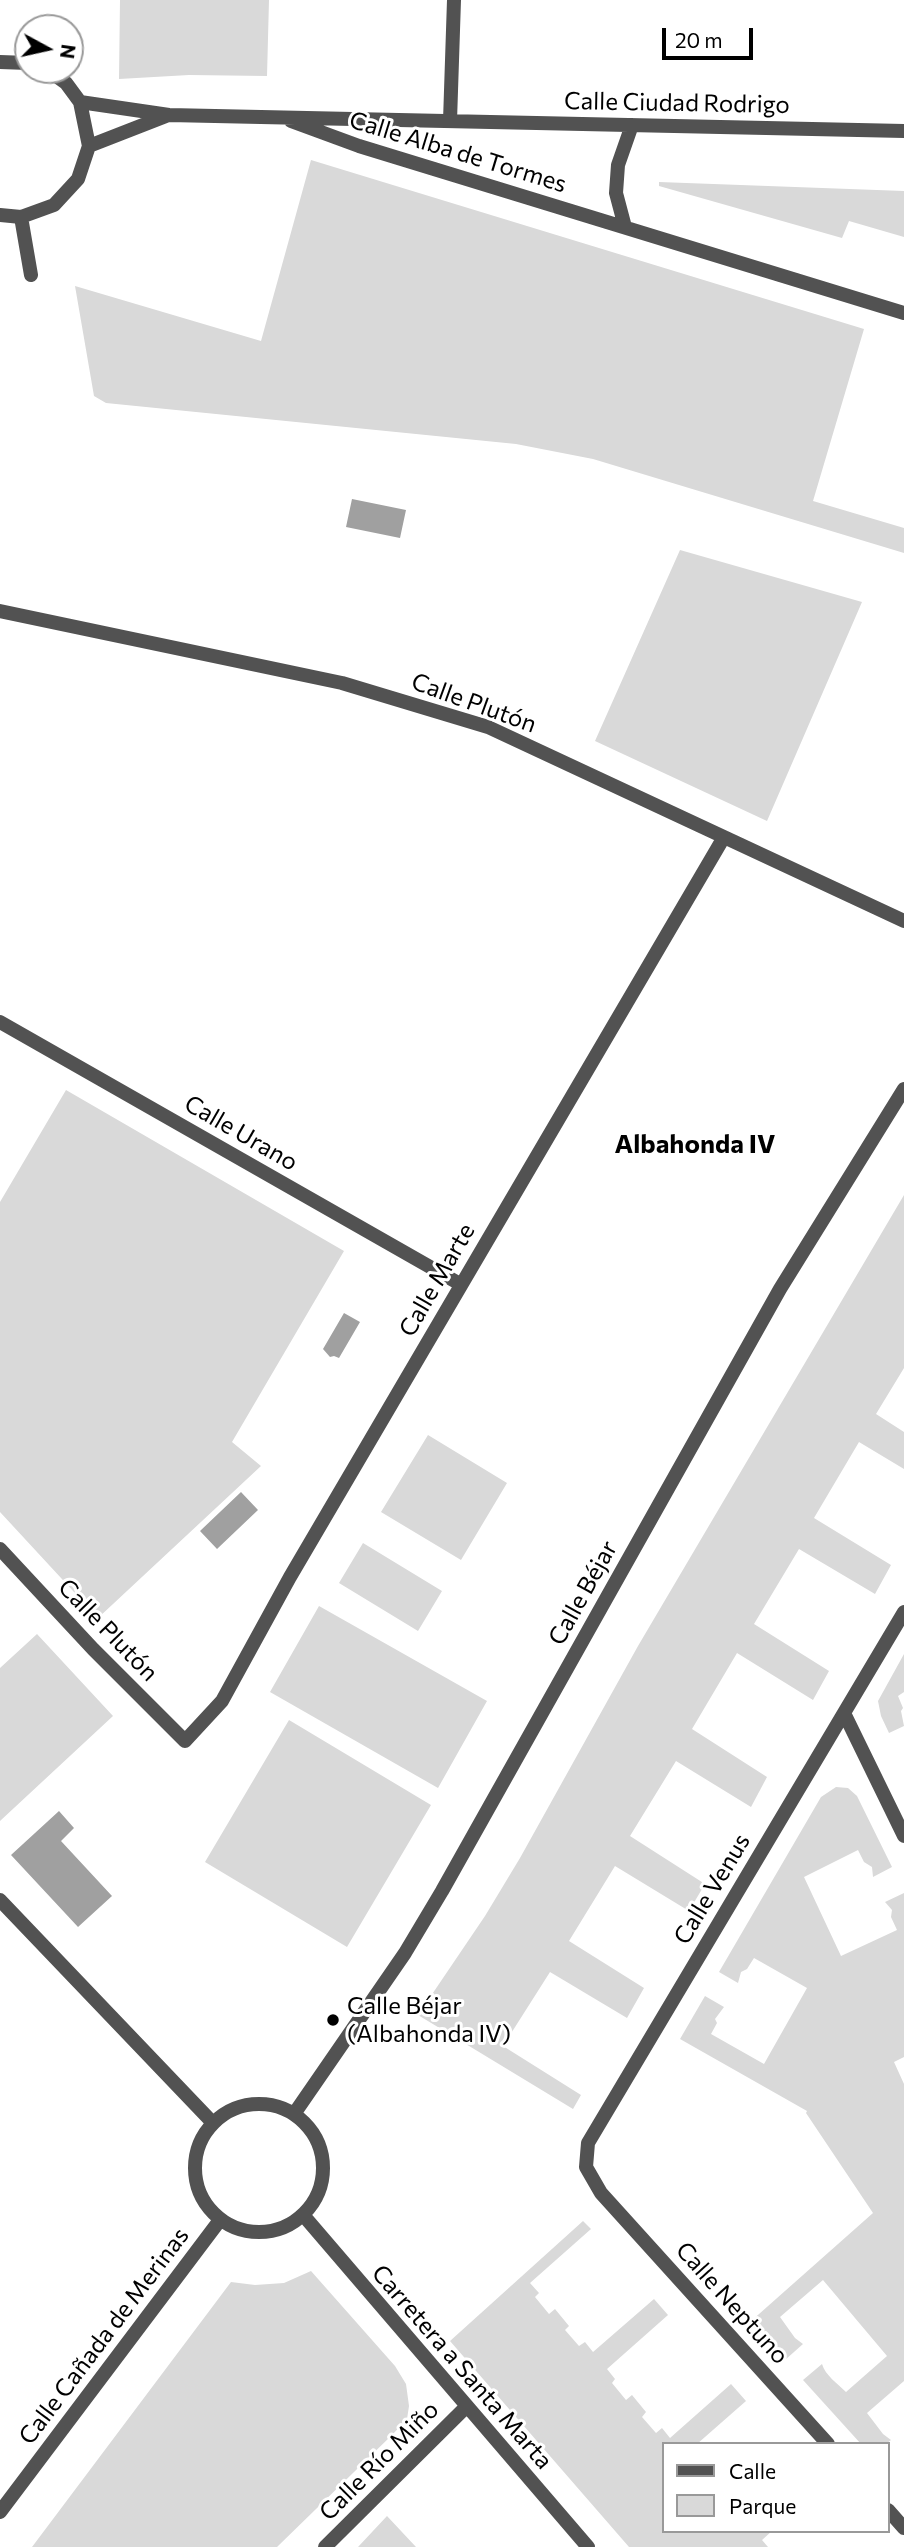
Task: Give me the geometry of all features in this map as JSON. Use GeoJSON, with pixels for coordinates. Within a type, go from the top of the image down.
{"type":"FeatureCollection","features":[{"type":"Feature","properties":{"kind":"street"},"geometry":{"type":"LineString","coordinates":[[450,121],[453,0]]}},
{"type":"Feature","properties":{"kind":"street"},"geometry":{"type":"LineString","coordinates":[[0,56],[0,62]]}},
{"type":"Feature","properties":{"kind":"street"},"geometry":{"type":"LineString","coordinates":[[0,215],[21,217],[54,205],[78,179],[89,146],[80,102],[67,84]]}},
{"type":"Feature","properties":{"kind":"street","name":"Calle Ciudad Rodrigo"},"geometry":{"type":"LineString","coordinates":[[80,102],[169,114],[904,131]]}},
{"type":"Feature","properties":{"kind":"street","name":"Calle Ciudad Rodrigo"},"geometry":{"type":"LineString","coordinates":[[89,146],[169,114]]}},
{"type":"Feature","properties":{"kind":"street","name":"Calle Alba de Tormes"},"geometry":{"type":"LineString","coordinates":[[280,117],[359,146],[904,313]]}},
{"type":"Feature","properties":{"kind":"street"},"geometry":{"type":"LineString","coordinates":[[625,227],[616,193],[618,165],[632,125]]}},
{"type":"Feature","properties":{"kind":"street"},"geometry":{"type":"LineString","coordinates":[[21,217],[32,275]]}},
{"type":"Feature","properties":{"kind":"street","name":"Calle Plutón"},"geometry":{"type":"LineString","coordinates":[[0,611],[342,683],[488,727],[904,921]]}},
{"type":"Feature","properties":{"kind":"street","name":"Calle Marte"},"geometry":{"type":"LineString","coordinates":[[185,1741],[222,1701],[290,1577],[460,1284],[724,837]]}},
{"type":"Feature","properties":{"kind":"street","name":"Calle Urano"},"geometry":{"type":"LineString","coordinates":[[0,1022],[460,1284]]}},
{"type":"Feature","properties":{"kind":"street","name":"Calle Béjar"},"geometry":{"type":"LineString","coordinates":[[294,2114],[405,1953],[436,1901],[780,1289],[904,1089]]}},
{"type":"Feature","properties":{"kind":"street","name":"Calle Plutón"},"geometry":{"type":"LineString","coordinates":[[0,1549],[93,1649],[185,1741]]}},
{"type":"Feature","properties":{"kind":"street","name":"Calle Venus"},"geometry":{"type":"LineString","coordinates":[[601,2193],[586,2167],[588,2143],[904,1612]]}},
{"type":"Feature","properties":{"kind":"street"},"geometry":{"type":"LineString","coordinates":[[844,1713],[904,1836]]}},
{"type":"Feature","properties":{"kind":"street"},"geometry":{"type":"LineString","coordinates":[[0,1899],[212,2122]]}},
{"type":"Feature","properties":{"kind":"street"},"geometry":{"type":"LineString","coordinates":[[255,2104],[270,2104],[294,2114],[309,2127],[322,2156],[322,2180],[304,2216],[286,2227],[258,2233],[239,2230],[219,2220],[202,2199],[194,2173],[195,2155],[212,2122],[239,2106],[255,2104]]}},
{"type":"Feature","properties":{"kind":"street","name":"Calle Neptuno"},"geometry":{"type":"LineString","coordinates":[[601,2193],[826,2442]]}},
{"type":"Feature","properties":{"kind":"street","name":"Carretera a Santa Marta"},"geometry":{"type":"LineString","coordinates":[[304,2216],[588,2547]]}},
{"type":"Feature","properties":{"kind":"street","name":"Calle Cañada de Merinas"},"geometry":{"type":"LineString","coordinates":[[0,2512],[219,2220]]}},
{"type":"Feature","properties":{"kind":"street","name":"Calle Río Miño"},"geometry":{"type":"LineString","coordinates":[[325,2547],[466,2407]]}},
{"type":"Feature","properties":{"kind":"street"},"geometry":{"type":"LineString","coordinates":[[890,2512],[904,2528]]}},
{"type":"Feature","properties":{"kind":"green space"},"geometry":{"type":"Polygon","coordinates":[[[120,0],[269,0],[267,76],[189,75],[119,79],[120,0]]]}},
{"type":"Feature","properties":{"kind":"green space"},"geometry":{"type":"Polygon","coordinates":[[[311,160],[864,329],[813,501],[904,528],[904,553],[593,459],[516,444],[106,403],[94,396],[75,286],[261,341],[311,160]]]}},
{"type":"Feature","properties":{"kind":"green space"},"geometry":{"type":"Polygon","coordinates":[[[659,182],[904,191],[904,237],[849,221],[842,238],[659,186],[659,182]]]}},
{"type":"Feature","properties":{"kind":"green space"},"geometry":{"type":"Polygon","coordinates":[[[680,550],[862,602],[767,821],[595,741],[680,550]]]}},
{"type":"Feature","properties":{"kind":"green space"},"geometry":{"type":"Polygon","coordinates":[[[66,1090],[344,1251],[232,1442],[261,1466],[98,1618],[0,1512],[0,1202],[66,1090]]]}},
{"type":"Feature","properties":{"kind":"green space"},"geometry":{"type":"Polygon","coordinates":[[[904,1195],[904,1368],[876,1414],[904,1432],[904,1469],[859,1442],[814,1518],[891,1565],[875,1594],[799,1549],[754,1624],[829,1671],[813,1700],[737,1653],[692,1729],[767,1777],[751,1807],[676,1761],[630,1836],[705,1884],[689,1911],[615,1866],[569,1941],[644,1988],[627,2018],[550,1972],[503,2046],[581,2095],[573,2109],[418,2015],[485,1916],[520,1858],[638,1646],[904,1195]]]}},
{"type":"Feature","properties":{"kind":"green space"},"geometry":{"type":"Polygon","coordinates":[[[428,1435],[507,1483],[461,1560],[381,1512],[428,1435]]]}},
{"type":"Feature","properties":{"kind":"green space"},"geometry":{"type":"Polygon","coordinates":[[[363,1543],[442,1591],[418,1631],[339,1583],[363,1543]]]}},
{"type":"Feature","properties":{"kind":"green space"},"geometry":{"type":"Polygon","coordinates":[[[319,1606],[487,1701],[438,1788],[270,1692],[319,1606]]]}},
{"type":"Feature","properties":{"kind":"green space"},"geometry":{"type":"Polygon","coordinates":[[[37,1634],[113,1716],[0,1821],[0,1668],[37,1634]]]}},
{"type":"Feature","properties":{"kind":"green space"},"geometry":{"type":"Polygon","coordinates":[[[904,1654],[904,1692],[898,1696],[903,1708],[901,1711],[904,1726],[889,1733],[878,1701],[904,1654]]]}},
{"type":"Feature","properties":{"kind":"green space"},"geometry":{"type":"Polygon","coordinates":[[[289,1720],[431,1805],[347,1947],[205,1862],[289,1720]]]}},
{"type":"Feature","properties":{"kind":"green space"},"geometry":{"type":"Polygon","coordinates":[[[836,1787],[848,1788],[857,1796],[892,1867],[873,1877],[872,1867],[864,1862],[858,1850],[804,1877],[841,1956],[897,1930],[891,1917],[892,1910],[885,1902],[904,1893],[904,2057],[894,2062],[904,2084],[904,2381],[867,2413],[891,2440],[888,2442],[859,2442],[803,2380],[822,2364],[829,2376],[846,2392],[887,2356],[823,2280],[780,2317],[795,2338],[803,2344],[785,2360],[750,2322],[873,2213],[807,2111],[680,2039],[705,1996],[724,2007],[715,2019],[717,2023],[711,2034],[764,2064],[807,1988],[754,1958],[747,1969],[741,1972],[738,1983],[719,1972],[821,1797],[836,1787]]]}},
{"type":"Feature","properties":{"kind":"green space"},"geometry":{"type":"Polygon","coordinates":[[[583,2221],[591,2229],[530,2283],[539,2293],[535,2297],[549,2314],[555,2309],[569,2326],[565,2330],[579,2346],[585,2342],[593,2352],[654,2299],[668,2315],[607,2369],[615,2379],[612,2383],[626,2400],[632,2395],[646,2412],[642,2417],[656,2433],[662,2428],[670,2438],[731,2384],[746,2401],[699,2442],[662,2442],[662,2533],[770,2533],[762,2540],[768,2547],[629,2547],[450,2341],[583,2221]]]}},
{"type":"Feature","properties":{"kind":"green space"},"geometry":{"type":"Polygon","coordinates":[[[311,2271],[395,2366],[406,2384],[409,2406],[407,2419],[392,2435],[277,2547],[32,2547],[231,2282],[255,2285],[284,2283],[311,2271]]]}},
{"type":"Feature","properties":{"kind":"green space"},"geometry":{"type":"Polygon","coordinates":[[[387,2516],[416,2547],[358,2547],[387,2516]]]}},
{"type":"Feature","properties":{"kind":"shaded area"},"geometry":{"type":"Polygon","coordinates":[[[352,499],[406,510],[400,538],[346,527],[352,499]]]}},
{"type":"Feature","properties":{"kind":"shaded area"},"geometry":{"type":"Polygon","coordinates":[[[344,1313],[360,1322],[339,1358],[330,1357],[323,1349],[344,1313]]]}},
{"type":"Feature","properties":{"kind":"shaded area"},"geometry":{"type":"Polygon","coordinates":[[[241,1492],[258,1510],[217,1549],[200,1531],[241,1492]]]}},
{"type":"Feature","properties":{"kind":"shaded area"},"geometry":{"type":"Polygon","coordinates":[[[59,1811],[74,1828],[61,1841],[112,1896],[78,1927],[11,1855],[59,1811]]]}},
{"type":"Feature","properties":{"kind":"place","name":"Calle Béjar (Albahonda IV)"},"geometry":{"type":"Point","coordinates":[333,2020]}},
{"type":"Feature","properties":{"kind":"district","name":"Albahonda IV"},"geometry":{"type":"Point","coordinates":[695,1144]}}]}
